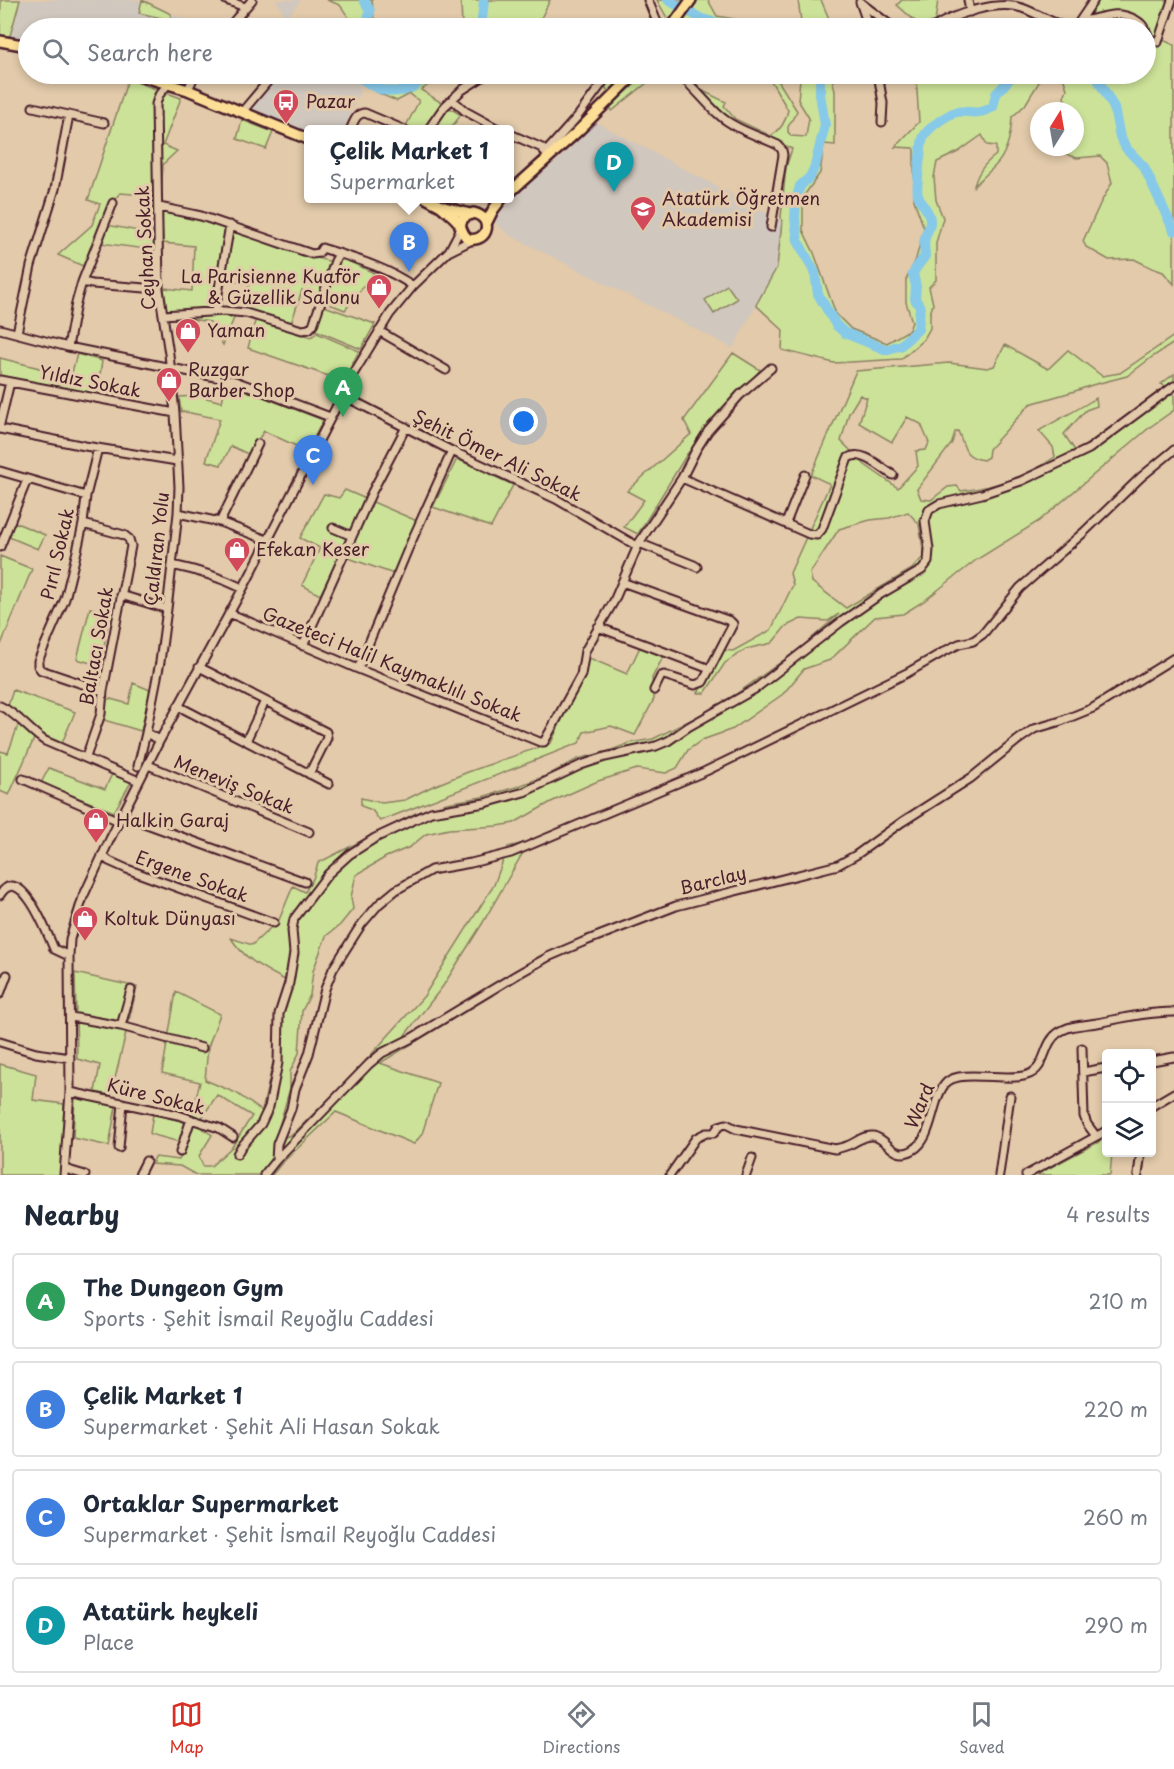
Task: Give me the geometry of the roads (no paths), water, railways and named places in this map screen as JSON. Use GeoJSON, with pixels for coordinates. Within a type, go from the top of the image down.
{"type":"FeatureCollection","features":[{"type":"Feature","properties":{"kind":"main road"},"geometry":{"type":"LineString","coordinates":[[679,18],[691,0]]}},
{"type":"Feature","properties":{"kind":"main road"},"geometry":{"type":"LineString","coordinates":[[0,42],[18,45]]}},
{"type":"Feature","properties":{"kind":"main road"},"geometry":{"type":"LineString","coordinates":[[168,84],[304,137]]}},
{"type":"Feature","properties":{"kind":"main road"},"geometry":{"type":"LineString","coordinates":[[514,188],[547,155],[585,125],[625,84]]}},
{"type":"Feature","properties":{"kind":"main road"},"geometry":{"type":"LineString","coordinates":[[435,203],[482,216],[486,224],[486,232],[479,239],[472,240],[465,237],[441,206]]}},
{"type":"Feature","properties":{"kind":"main road"},"geometry":{"type":"LineString","coordinates":[[460,228],[463,218],[494,203]]}},
{"type":"Feature","properties":{"kind":"main road"},"geometry":{"type":"LineString","coordinates":[[486,224],[498,203]]}},
{"type":"Feature","properties":{"kind":"street"},"geometry":{"type":"LineString","coordinates":[[226,0],[245,7]]}},
{"type":"Feature","properties":{"kind":"street"},"geometry":{"type":"LineString","coordinates":[[236,18],[252,0]]}},
{"type":"Feature","properties":{"kind":"street"},"geometry":{"type":"LineString","coordinates":[[648,0],[652,18]]}},
{"type":"Feature","properties":{"kind":"street"},"geometry":{"type":"LineString","coordinates":[[968,0],[970,12]]}},
{"type":"Feature","properties":{"kind":"street"},"geometry":{"type":"LineString","coordinates":[[1083,18],[1094,0]]}},
{"type":"Feature","properties":{"kind":"street"},"geometry":{"type":"LineString","coordinates":[[1156,42],[1158,42],[1172,0]]}},
{"type":"Feature","properties":{"kind":"street"},"geometry":{"type":"LineString","coordinates":[[860,1],[865,18]]}},
{"type":"Feature","properties":{"kind":"street"},"geometry":{"type":"LineString","coordinates":[[860,1],[881,18]]}},
{"type":"Feature","properties":{"kind":"street"},"geometry":{"type":"LineString","coordinates":[[955,18],[995,6],[1022,8],[1046,18]]}},
{"type":"Feature","properties":{"kind":"street"},"geometry":{"type":"LineString","coordinates":[[1095,18],[1113,14],[1132,18]]}},
{"type":"Feature","properties":{"kind":"street","name":"Ceyhan Sokak"},"geometry":{"type":"LineString","coordinates":[[168,84],[159,95],[156,104],[159,289],[170,367]]}},
{"type":"Feature","properties":{"kind":"street"},"geometry":{"type":"LineString","coordinates":[[188,90],[191,84]]}},
{"type":"Feature","properties":{"kind":"street"},"geometry":{"type":"LineString","coordinates":[[242,112],[266,84]]}},
{"type":"Feature","properties":{"kind":"street"},"geometry":{"type":"LineString","coordinates":[[431,125],[444,107],[471,84]]}},
{"type":"Feature","properties":{"kind":"street"},"geometry":{"type":"LineString","coordinates":[[514,136],[542,148],[547,155],[602,84]]}},
{"type":"Feature","properties":{"kind":"street"},"geometry":{"type":"LineString","coordinates":[[687,84],[724,119],[778,145],[782,150],[771,226]]}},
{"type":"Feature","properties":{"kind":"street"},"geometry":{"type":"LineString","coordinates":[[880,84],[883,103],[882,122]]}},
{"type":"Feature","properties":{"kind":"street"},"geometry":{"type":"LineString","coordinates":[[453,100],[485,125]]}},
{"type":"Feature","properties":{"kind":"street"},"geometry":{"type":"LineString","coordinates":[[33,107],[104,123]]}},
{"type":"Feature","properties":{"kind":"street"},"geometry":{"type":"LineString","coordinates":[[352,125],[356,117],[365,113],[395,125]]}},
{"type":"Feature","properties":{"kind":"street"},"geometry":{"type":"LineString","coordinates":[[17,333],[31,266],[55,189],[69,115]]}},
{"type":"Feature","properties":{"kind":"street"},"geometry":{"type":"LineString","coordinates":[[68,347],[82,282],[113,202]]}},
{"type":"Feature","properties":{"kind":"street"},"geometry":{"type":"LineString","coordinates":[[159,207],[171,208],[230,225],[312,254],[319,253],[322,248],[388,271],[413,286]]}},
{"type":"Feature","properties":{"kind":"street"},"geometry":{"type":"LineString","coordinates":[[215,311],[230,225]]}},
{"type":"Feature","properties":{"kind":"street"},"geometry":{"type":"LineString","coordinates":[[449,251],[460,228]]}},
{"type":"Feature","properties":{"kind":"street"},"geometry":{"type":"LineString","coordinates":[[85,1175],[64,1172],[70,1092],[70,939],[81,905],[102,855],[160,740],[229,613],[330,417],[379,331],[413,286],[449,251],[472,240]]}},
{"type":"Feature","properties":{"kind":"street"},"geometry":{"type":"LineString","coordinates":[[163,315],[215,311],[246,313],[302,330],[309,329],[313,325],[339,254]]}},
{"type":"Feature","properties":{"kind":"street"},"geometry":{"type":"LineString","coordinates":[[82,282],[159,289]]}},
{"type":"Feature","properties":{"kind":"street"},"geometry":{"type":"LineString","coordinates":[[0,329],[68,347],[235,381],[330,417]]}},
{"type":"Feature","properties":{"kind":"street"},"geometry":{"type":"LineString","coordinates":[[379,331],[446,370]]}},
{"type":"Feature","properties":{"kind":"street","name":"Çaldıran Yolu"},"geometry":{"type":"LineString","coordinates":[[138,766],[160,662],[178,513],[175,412],[170,367]]}},
{"type":"Feature","properties":{"kind":"street"},"geometry":{"type":"LineString","coordinates":[[710,669],[598,627],[614,600],[638,545],[682,478],[708,431],[740,395],[771,368]]}},
{"type":"Feature","properties":{"kind":"street","name":"Yıldız Sokak"},"geometry":{"type":"LineString","coordinates":[[0,380],[175,412]]}},
{"type":"Feature","properties":{"kind":"street"},"geometry":{"type":"LineString","coordinates":[[0,424],[10,382]]}},
{"type":"Feature","properties":{"kind":"street"},"geometry":{"type":"LineString","coordinates":[[237,1155],[261,1124],[268,1107],[278,1063],[279,1014],[289,983],[294,953],[292,930],[294,919],[328,874],[350,854],[375,838],[431,812],[484,803],[524,792],[581,765],[668,741],[755,689],[880,594],[922,570],[928,562],[925,521],[929,510],[939,504],[982,494],[1020,481],[1089,449],[1174,386]]}},
{"type":"Feature","properties":{"kind":"street","name":"Şehit Ömer Ali Sokak"},"geometry":{"type":"LineString","coordinates":[[342,395],[452,451],[556,499],[638,545],[697,567]]}},
{"type":"Feature","properties":{"kind":"street"},"geometry":{"type":"LineString","coordinates":[[303,646],[372,492],[406,427]]}},
{"type":"Feature","properties":{"kind":"street"},"geometry":{"type":"LineString","coordinates":[[0,429],[177,461]]}},
{"type":"Feature","properties":{"kind":"street"},"geometry":{"type":"LineString","coordinates":[[220,522],[258,444]]}},
{"type":"Feature","properties":{"kind":"street","name":"Pırıl Sokak"},"geometry":{"type":"LineString","coordinates":[[98,448],[65,599],[38,660],[38,666],[41,670],[103,691]]}},
{"type":"Feature","properties":{"kind":"street"},"geometry":{"type":"LineString","coordinates":[[276,1160],[277,1144],[309,1054],[325,989],[333,969],[361,925],[379,904],[396,890],[431,870],[511,853],[706,771],[908,673],[959,644],[973,641],[983,634],[1020,588],[1083,533],[1141,477],[1174,450]]}},
{"type":"Feature","properties":{"kind":"street"},"geometry":{"type":"LineString","coordinates":[[358,669],[452,451]]}},
{"type":"Feature","properties":{"kind":"street"},"geometry":{"type":"LineString","coordinates":[[682,478],[809,534],[817,534],[822,529],[848,458],[854,454],[861,455],[893,475]]}},
{"type":"Feature","properties":{"kind":"street"},"geometry":{"type":"LineString","coordinates":[[0,471],[86,496]]}},
{"type":"Feature","properties":{"kind":"street"},"geometry":{"type":"LineString","coordinates":[[786,524],[805,476]]}},
{"type":"Feature","properties":{"kind":"street"},"geometry":{"type":"LineString","coordinates":[[0,548],[27,480]]}},
{"type":"Feature","properties":{"kind":"street"},"geometry":{"type":"LineString","coordinates":[[178,513],[220,522],[267,540]]}},
{"type":"Feature","properties":{"kind":"street","name":"Baltacı Sokak"},"geometry":{"type":"LineString","coordinates":[[83,524],[124,535],[129,539],[131,546],[103,691],[101,714],[86,757]]}},
{"type":"Feature","properties":{"kind":"street"},"geometry":{"type":"LineString","coordinates":[[333,528],[352,536]]}},
{"type":"Feature","properties":{"kind":"street"},"geometry":{"type":"LineString","coordinates":[[172,565],[194,569],[242,588]]}},
{"type":"Feature","properties":{"kind":"street"},"geometry":{"type":"LineString","coordinates":[[622,582],[733,624],[703,682],[695,685],[664,675],[661,676],[654,690]]}},
{"type":"Feature","properties":{"kind":"street"},"geometry":{"type":"LineString","coordinates":[[121,595],[167,609]]}},
{"type":"Feature","properties":{"kind":"street","name":"Gazeteci Halil Kaymaklılı Sokak"},"geometry":{"type":"LineString","coordinates":[[229,613],[358,669],[540,742],[544,742],[581,675],[585,651],[598,627]]}},
{"type":"Feature","properties":{"kind":"street","name":"Barclay"},"geometry":{"type":"LineString","coordinates":[[264,1175],[367,1065],[382,1053],[412,1038],[478,997],[538,963],[602,934],[676,906],[838,865],[971,778],[1034,729],[1093,708],[1174,658]]}},
{"type":"Feature","properties":{"kind":"street"},"geometry":{"type":"LineString","coordinates":[[199,667],[326,732],[327,738],[309,774]]}},
{"type":"Feature","properties":{"kind":"street"},"geometry":{"type":"LineString","coordinates":[[246,741],[265,701]]}},
{"type":"Feature","properties":{"kind":"street"},"geometry":{"type":"LineString","coordinates":[[0,706],[9,710],[36,735],[140,781]]}},
{"type":"Feature","properties":{"kind":"street"},"geometry":{"type":"LineString","coordinates":[[178,706],[329,784]]}},
{"type":"Feature","properties":{"kind":"street"},"geometry":{"type":"LineString","coordinates":[[146,733],[160,740]]}},
{"type":"Feature","properties":{"kind":"street","name":"Meneviş Sokak"},"geometry":{"type":"LineString","coordinates":[[148,765],[309,832]]}},
{"type":"Feature","properties":{"kind":"street"},"geometry":{"type":"LineString","coordinates":[[22,779],[121,818],[304,882]]}},
{"type":"Feature","properties":{"kind":"street","name":"Ergene Sokak"},"geometry":{"type":"LineString","coordinates":[[102,855],[109,861],[127,869],[274,923]]}},
{"type":"Feature","properties":{"kind":"street"},"geometry":{"type":"LineString","coordinates":[[0,895],[4,887],[9,885],[14,886],[25,895],[35,908],[54,949],[69,956]]}},
{"type":"Feature","properties":{"kind":"street"},"geometry":{"type":"LineString","coordinates":[[0,994],[7,975]]}},
{"type":"Feature","properties":{"kind":"street"},"geometry":{"type":"LineString","coordinates":[[121,1026],[130,990]]}},
{"type":"Feature","properties":{"kind":"street","name":"Ward"},"geometry":{"type":"LineString","coordinates":[[670,1175],[696,1138],[706,1133],[714,1133],[719,1126],[726,1124],[736,1130],[835,1149],[850,1145],[861,1138],[877,1137],[893,1151],[905,1153],[914,1149],[923,1139],[942,1087],[951,1079],[969,1076],[1025,1076],[1041,1066],[1050,1042],[1059,1032],[1081,1025],[1129,1016],[1174,1012]]}},
{"type":"Feature","properties":{"kind":"street"},"geometry":{"type":"LineString","coordinates":[[70,1017],[121,1026],[202,1048]]}},
{"type":"Feature","properties":{"kind":"street"},"geometry":{"type":"LineString","coordinates":[[0,1042],[36,1053],[70,1058]]}},
{"type":"Feature","properties":{"kind":"street"},"geometry":{"type":"LineString","coordinates":[[1082,1048],[1084,1116],[1089,1128],[1096,1136]]}},
{"type":"Feature","properties":{"kind":"street"},"geometry":{"type":"LineString","coordinates":[[1156,1060],[1174,1057]]}},
{"type":"Feature","properties":{"kind":"street"},"geometry":{"type":"LineString","coordinates":[[1083,1072],[1102,1069]]}},
{"type":"Feature","properties":{"kind":"street","name":"Küre Sokak"},"geometry":{"type":"LineString","coordinates":[[70,1092],[191,1119],[219,1128],[233,1137]]}},
{"type":"Feature","properties":{"kind":"street"},"geometry":{"type":"LineString","coordinates":[[1156,1104],[1174,1093]]}},
{"type":"Feature","properties":{"kind":"street"},"geometry":{"type":"LineString","coordinates":[[999,1175],[1010,1096]]}},
{"type":"Feature","properties":{"kind":"street"},"geometry":{"type":"LineString","coordinates":[[119,1149],[123,1103]]}},
{"type":"Feature","properties":{"kind":"street"},"geometry":{"type":"LineString","coordinates":[[180,1152],[191,1119]]}},
{"type":"Feature","properties":{"kind":"street"},"geometry":{"type":"LineString","coordinates":[[1026,1175],[1102,1133]]}},
{"type":"Feature","properties":{"kind":"street"},"geometry":{"type":"LineString","coordinates":[[1138,1175],[1140,1157]]}},
{"type":"Feature","properties":{"kind":"street"},"geometry":{"type":"LineString","coordinates":[[746,1175],[752,1158]]}},
{"type":"Feature","properties":{"kind":"street"},"geometry":{"type":"LineString","coordinates":[[139,1175],[146,1161]]}},
{"type":"Feature","properties":{"kind":"waterway"},"geometry":{"type":"LineString","coordinates":[[364,0],[370,11],[368,18]]}},
{"type":"Feature","properties":{"kind":"waterway"},"geometry":{"type":"LineString","coordinates":[[482,18],[484,0]]}},
{"type":"Feature","properties":{"kind":"waterway"},"geometry":{"type":"LineString","coordinates":[[668,0],[700,18]]}},
{"type":"Feature","properties":{"kind":"waterway"},"geometry":{"type":"LineString","coordinates":[[369,84],[389,91],[404,90],[417,84]]}},
{"type":"Feature","properties":{"kind":"waterway"},"geometry":{"type":"LineString","coordinates":[[820,84],[825,125],[815,166],[810,177],[800,186],[796,200],[795,219],[798,241],[815,273],[818,294],[836,325],[845,333],[887,350],[900,346],[918,329],[920,307],[915,299],[916,286],[913,274],[925,256],[924,240],[930,223],[929,214],[918,195],[920,155],[924,136],[935,124],[954,113],[980,112],[993,107],[996,94],[1005,84]]}},
{"type":"Feature","properties":{"kind":"waterway"},"geometry":{"type":"LineString","coordinates":[[1101,84],[1114,108],[1120,137],[1126,148],[1144,167],[1174,231]]}},
{"type":"Feature","properties":{"kind":"place","name":"Pazar"},"geometry":{"type":"Point","coordinates":[286,125]}},
{"type":"Feature","properties":{"kind":"place","name":"Atatürk heykeli"},"geometry":{"type":"Point","coordinates":[614,192]}},
{"type":"Feature","properties":{"kind":"place","name":"Atatürk Öğretmen Akademisi"},"geometry":{"type":"Point","coordinates":[643,232]}},
{"type":"Feature","properties":{"kind":"place","name":"Çelik Market 1"},"geometry":{"type":"Point","coordinates":[409,272]}},
{"type":"Feature","properties":{"kind":"place","name":"La Parisienne Kuaför & Güzellik Salonu"},"geometry":{"type":"Point","coordinates":[379,310]}},
{"type":"Feature","properties":{"kind":"place","name":"Yaman"},"geometry":{"type":"Point","coordinates":[188,354]}},
{"type":"Feature","properties":{"kind":"place","name":"Ruzgar Barber Shop"},"geometry":{"type":"Point","coordinates":[169,403]}},
{"type":"Feature","properties":{"kind":"place","name":"The Dungeon Gym"},"geometry":{"type":"Point","coordinates":[343,417]}},
{"type":"Feature","properties":{"kind":"place","name":"Ortaklar Supermarket"},"geometry":{"type":"Point","coordinates":[313,485]}},
{"type":"Feature","properties":{"kind":"place","name":"Efekan Keser"},"geometry":{"type":"Point","coordinates":[237,573]}},
{"type":"Feature","properties":{"kind":"place","name":"Halkin Garaj"},"geometry":{"type":"Point","coordinates":[96,844]}},
{"type":"Feature","properties":{"kind":"place","name":"Koltuk Dünyası"},"geometry":{"type":"Point","coordinates":[85,942]}}]}
